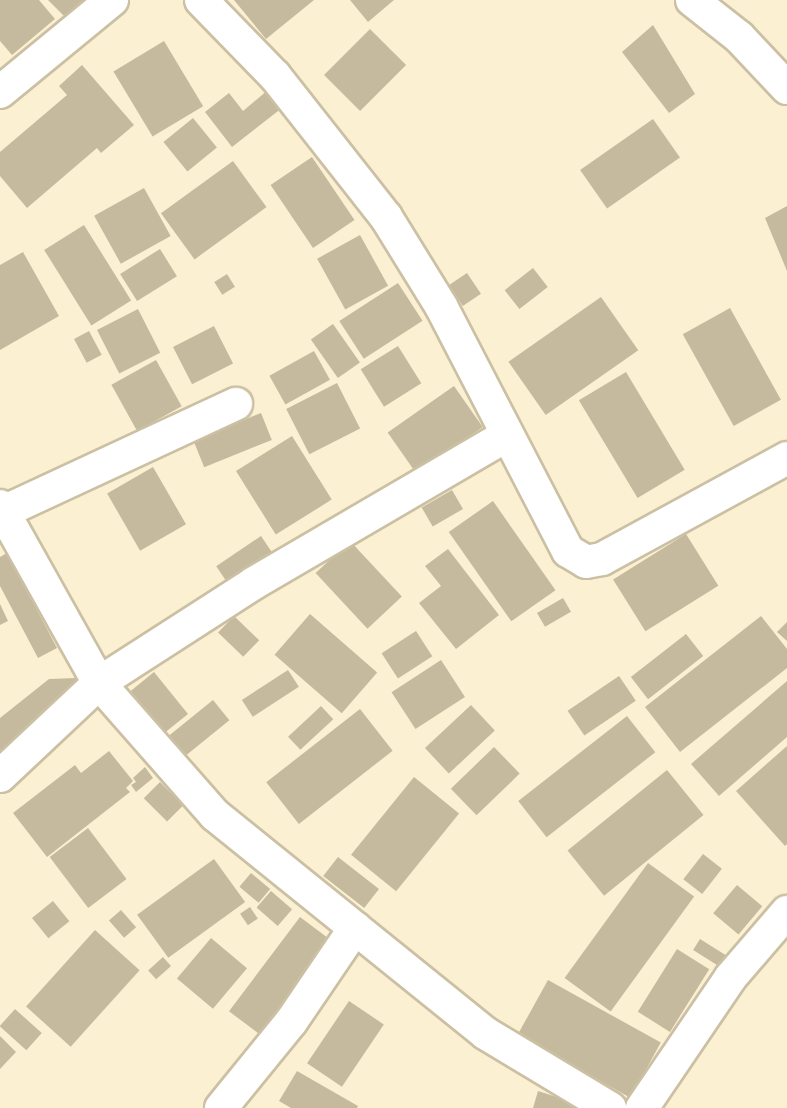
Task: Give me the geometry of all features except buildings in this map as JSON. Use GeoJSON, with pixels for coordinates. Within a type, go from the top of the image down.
{"type":"FeatureCollection","features":[{"type":"Feature","properties":{"kind":"street"},"geometry":{"type":"LineString","coordinates":[[0,92],[112,0]]}},
{"type":"Feature","properties":{"kind":"street"},"geometry":{"type":"LineString","coordinates":[[201,0],[274,76],[386,217],[441,306],[506,436],[568,551],[586,562],[602,560],[787,458]]}},
{"type":"Feature","properties":{"kind":"street"},"geometry":{"type":"LineString","coordinates":[[692,0],[739,37],[787,88]]}},
{"type":"Feature","properties":{"kind":"street"},"geometry":{"type":"LineString","coordinates":[[236,404],[1,509],[99,683],[215,815],[484,1033],[610,1108]]}},
{"type":"Feature","properties":{"kind":"street"},"geometry":{"type":"LineString","coordinates":[[0,776],[99,683],[254,583],[506,436]]}},
{"type":"Feature","properties":{"kind":"street"},"geometry":{"type":"LineString","coordinates":[[642,1108],[731,977],[787,912]]}},
{"type":"Feature","properties":{"kind":"street"},"geometry":{"type":"LineString","coordinates":[[221,1108],[291,1022],[355,928]]}}]}
